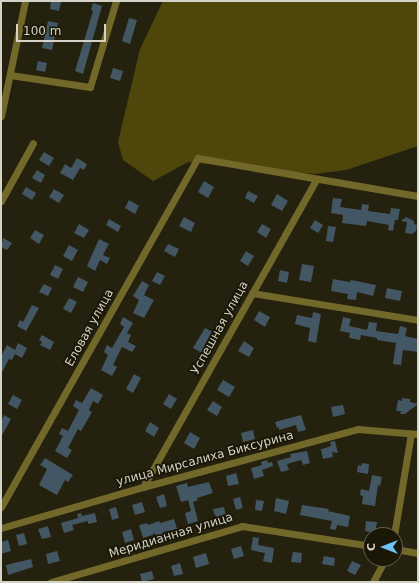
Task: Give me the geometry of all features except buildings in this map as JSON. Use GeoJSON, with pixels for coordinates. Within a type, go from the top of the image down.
{"type":"FeatureCollection","features":[{"type":"Feature","properties":{"kind":"street"},"geometry":{"type":"LineString","coordinates":[[1,116],[25,1]]}},
{"type":"Feature","properties":{"kind":"street"},"geometry":{"type":"LineString","coordinates":[[10,75],[90,87],[116,1]]}},
{"type":"Feature","properties":{"kind":"street"},"geometry":{"type":"LineString","coordinates":[[1,201],[33,143]]}},
{"type":"Feature","properties":{"kind":"street","name":"Еловая улица"},"geometry":{"type":"LineString","coordinates":[[1,508],[198,158],[316,180]]}},
{"type":"Feature","properties":{"kind":"street"},"geometry":{"type":"LineString","coordinates":[[316,180],[418,196]]}},
{"type":"Feature","properties":{"kind":"street","name":"Успешная улица"},"geometry":{"type":"LineString","coordinates":[[143,487],[316,180]]}},
{"type":"Feature","properties":{"kind":"street"},"geometry":{"type":"LineString","coordinates":[[252,293],[418,320]]}},
{"type":"Feature","properties":{"kind":"street","name":"улица Мирсалиха Биксурина"},"geometry":{"type":"LineString","coordinates":[[1,528],[143,487],[358,429],[415,434]]}},
{"type":"Feature","properties":{"kind":"street"},"geometry":{"type":"LineString","coordinates":[[396,527],[415,434]]}},
{"type":"Feature","properties":{"kind":"street","name":"Меридианная улица"},"geometry":{"type":"LineString","coordinates":[[50,582],[242,526],[363,545]]}},
{"type":"Feature","properties":{"kind":"street"},"geometry":{"type":"LineString","coordinates":[[403,550],[418,553]]}},
{"type":"Feature","properties":{"kind":"street"},"geometry":{"type":"LineString","coordinates":[[373,582],[381,567]]}},
{"type":"Feature","properties":{"kind":"shaded area"},"geometry":{"type":"Polygon","coordinates":[[[163,1],[418,1],[418,146],[346,170],[315,174],[188,162],[153,181],[123,160],[118,142],[140,49],[163,1]]]}}]}
